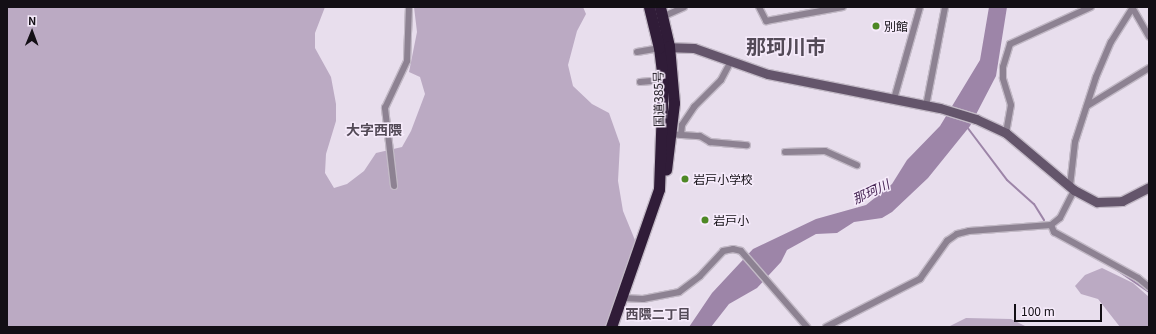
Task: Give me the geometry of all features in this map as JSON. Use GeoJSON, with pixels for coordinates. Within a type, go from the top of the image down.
{"type":"FeatureCollection","features":[{"type":"Feature","properties":{"kind":"highway","name":"国道385号"},"geometry":{"type":"LineString","coordinates":[[611,327],[658,189],[672,134],[674,103],[664,47],[649,7]]}},
{"type":"Feature","properties":{"kind":"highway","name":"国道385号"},"geometry":{"type":"LineString","coordinates":[[661,12],[664,47],[664,80],[672,134]]}},
{"type":"Feature","properties":{"kind":"street"},"geometry":{"type":"LineString","coordinates":[[394,186],[385,108],[407,61],[409,7]]}},
{"type":"Feature","properties":{"kind":"street"},"geometry":{"type":"LineString","coordinates":[[661,12],[684,7]]}},
{"type":"Feature","properties":{"kind":"street"},"geometry":{"type":"LineString","coordinates":[[759,7],[766,21],[843,7]]}},
{"type":"Feature","properties":{"kind":"street"},"geometry":{"type":"LineString","coordinates":[[894,99],[920,7]]}},
{"type":"Feature","properties":{"kind":"street"},"geometry":{"type":"LineString","coordinates":[[926,106],[931,88],[945,7]]}},
{"type":"Feature","properties":{"kind":"street"},"geometry":{"type":"LineString","coordinates":[[1006,133],[1011,105],[1003,78],[1003,67],[1010,44],[1091,7]]}},
{"type":"Feature","properties":{"kind":"street"},"geometry":{"type":"LineString","coordinates":[[1132,7],[1149,38]]}},
{"type":"Feature","properties":{"kind":"street"},"geometry":{"type":"LineString","coordinates":[[826,327],[920,279],[948,241],[957,234],[970,231],[1051,225],[1060,218],[1072,188],[1075,142],[1086,106],[1111,42],[1132,7]]}},
{"type":"Feature","properties":{"kind":"street"},"geometry":{"type":"LineString","coordinates":[[637,52],[664,47],[694,48],[768,74],[940,108],[976,119],[1006,133],[1086,198],[1108,203],[1122,201],[1149,187]]}},
{"type":"Feature","properties":{"kind":"street"},"geometry":{"type":"LineString","coordinates":[[672,134],[682,125],[694,107],[714,90],[731,61]]}},
{"type":"Feature","properties":{"kind":"street"},"geometry":{"type":"LineString","coordinates":[[1086,106],[1149,68]]}},
{"type":"Feature","properties":{"kind":"street"},"geometry":{"type":"LineString","coordinates":[[640,82],[664,80]]}},
{"type":"Feature","properties":{"kind":"street"},"geometry":{"type":"LineString","coordinates":[[672,134],[700,136],[710,142],[746,145]]}},
{"type":"Feature","properties":{"kind":"street"},"geometry":{"type":"LineString","coordinates":[[785,152],[825,151],[857,165]]}},
{"type":"Feature","properties":{"kind":"street"},"geometry":{"type":"LineString","coordinates":[[1051,225],[1054,232],[1138,278],[1149,286]]}},
{"type":"Feature","properties":{"kind":"street"},"geometry":{"type":"LineString","coordinates":[[622,298],[643,299],[679,292],[700,276],[723,251],[733,249],[741,251],[767,284],[807,327]]}},
{"type":"Feature","properties":{"kind":"shaded area"},"geometry":{"type":"Polygon","coordinates":[[[7,7],[325,7],[315,33],[315,48],[331,77],[336,104],[336,121],[326,154],[325,173],[334,188],[347,184],[364,171],[376,153],[402,147],[411,131],[425,94],[420,77],[409,72],[417,32],[414,7],[583,7],[586,14],[577,31],[568,65],[573,86],[592,104],[609,113],[620,144],[618,181],[623,211],[637,245],[607,327],[7,327],[7,7]]]}},
{"type":"Feature","properties":{"kind":"shaded area"},"geometry":{"type":"Polygon","coordinates":[[[989,7],[1007,7],[996,76],[970,126],[928,178],[892,212],[882,218],[854,222],[837,233],[816,234],[787,250],[781,262],[757,288],[729,304],[711,327],[689,327],[712,293],[753,249],[816,219],[866,205],[892,184],[907,160],[940,126],[980,60],[989,7]]]}},
{"type":"Feature","properties":{"kind":"shaded area"},"geometry":{"type":"Polygon","coordinates":[[[1102,268],[1133,283],[1149,297],[1149,327],[1120,327],[1098,299],[1081,294],[1075,286],[1085,275],[1102,268]]]}},
{"type":"Feature","properties":{"kind":"shaded area"},"geometry":{"type":"Polygon","coordinates":[[[966,318],[1011,319],[1027,327],[948,327],[966,318]]]}},
{"type":"Feature","properties":{"kind":"waterway"},"geometry":{"type":"LineString","coordinates":[[967,127],[1007,180],[1034,204],[1044,220]]}},
{"type":"Feature","properties":{"kind":"waterway"},"geometry":{"type":"LineString","coordinates":[[1114,268],[1149,292]]}},
{"type":"Feature","properties":{"kind":"place","name":"別館"},"geometry":{"type":"Point","coordinates":[876,26]}},
{"type":"Feature","properties":{"kind":"place","name":"岩戸小学校"},"geometry":{"type":"Point","coordinates":[685,179]}},
{"type":"Feature","properties":{"kind":"place","name":"岩戸小"},"geometry":{"type":"Point","coordinates":[705,220]}},
{"type":"Feature","properties":{"kind":"district","name":"那珂川市"},"geometry":{"type":"Point","coordinates":[786,45]}},
{"type":"Feature","properties":{"kind":"district","name":"大字西隈"},"geometry":{"type":"Point","coordinates":[374,129]}},
{"type":"Feature","properties":{"kind":"district","name":"西隈二丁目"},"geometry":{"type":"Point","coordinates":[658,314]}},
{"type":"Feature","properties":{"kind":"water label","name":"那珂川"},"geometry":{"type":"Point","coordinates":[871,192]}}]}
